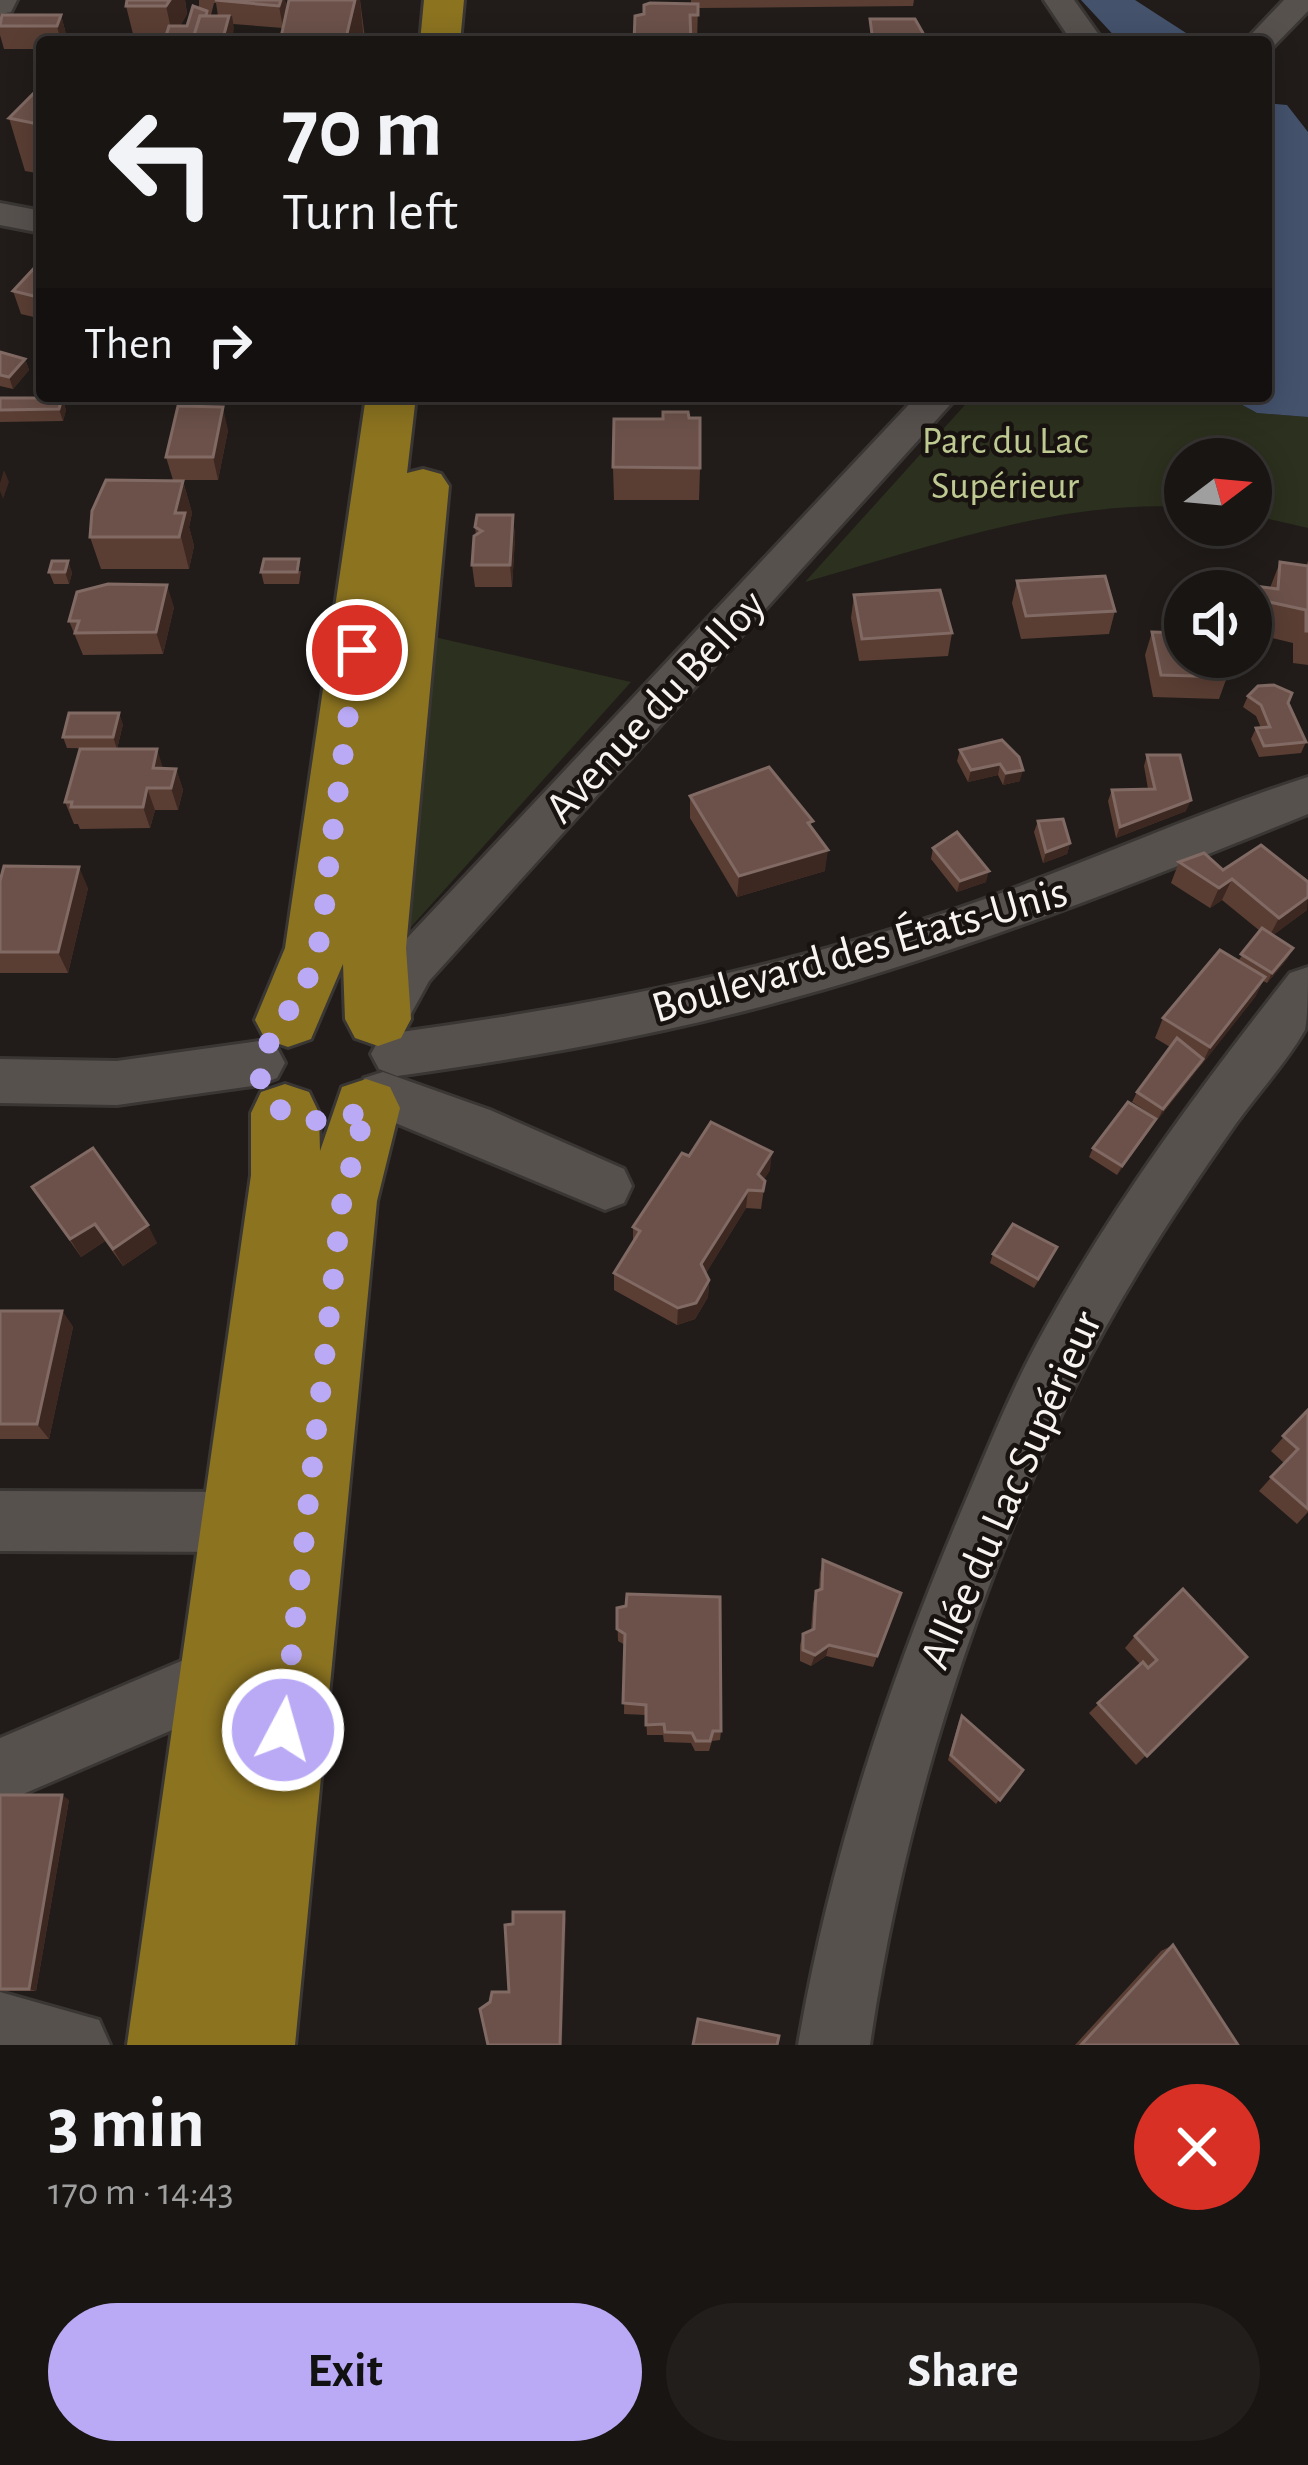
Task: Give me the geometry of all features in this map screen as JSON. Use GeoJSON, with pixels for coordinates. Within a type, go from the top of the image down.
{"type":"FeatureCollection","features":[{"type":"Feature","properties":{"kind":"main road"},"geometry":{"type":"LineString","coordinates":[[441,36],[444,0]]}},
{"type":"Feature","properties":{"kind":"main road"},"geometry":{"type":"LineString","coordinates":[[470,36],[474,0]]}},
{"type":"Feature","properties":{"kind":"main road"},"geometry":{"type":"LineString","coordinates":[[173,2045],[286,1175],[278,1065],[317,948],[390,402]]}},
{"type":"Feature","properties":{"kind":"main road"},"geometry":{"type":"LineString","coordinates":[[249,2045],[342,1201],[381,1060],[374,948],[431,402]]}},
{"type":"Feature","properties":{"kind":"main road"},"geometry":{"type":"LineString","coordinates":[[278,1065],[338,1006],[381,1060]]}},
{"type":"Feature","properties":{"kind":"main road"},"geometry":{"type":"LineString","coordinates":[[278,1065],[329,1121],[381,1060]]}},
{"type":"Feature","properties":{"kind":"street"},"geometry":{"type":"LineString","coordinates":[[1059,0],[1084,36]]}},
{"type":"Feature","properties":{"kind":"street"},"geometry":{"type":"LineString","coordinates":[[1266,36],[1301,0]]}},
{"type":"Feature","properties":{"kind":"street"},"geometry":{"type":"LineString","coordinates":[[0,214],[36,221]]}},
{"type":"Feature","properties":{"kind":"street","name":"Avenue du Belloy"},"geometry":{"type":"LineString","coordinates":[[381,1060],[410,967],[933,402]]}},
{"type":"Feature","properties":{"kind":"street","name":"Boulevard des États-Unis"},"geometry":{"type":"LineString","coordinates":[[381,1060],[757,988],[1127,867],[1308,795]]}},
{"type":"Feature","properties":{"kind":"street","name":"Allée du Lac Supérieur"},"geometry":{"type":"LineString","coordinates":[[834,2045],[866,1873],[907,1724],[1037,1403],[1076,1325],[1123,1252],[1308,988]]}},
{"type":"Feature","properties":{"kind":"street"},"geometry":{"type":"LineString","coordinates":[[381,1060],[471,1126],[605,1186]]}},
{"type":"Feature","properties":{"kind":"street"},"geometry":{"type":"LineString","coordinates":[[0,1081],[117,1083],[278,1065]]}},
{"type":"Feature","properties":{"kind":"street"},"geometry":{"type":"LineString","coordinates":[[0,1521],[239,1522]]}},
{"type":"Feature","properties":{"kind":"street"},"geometry":{"type":"LineString","coordinates":[[0,1771],[219,1677]]}},
{"type":"Feature","properties":{"kind":"street"},"geometry":{"type":"LineString","coordinates":[[0,2027],[74,2045]]}},
{"type":"Feature","properties":{"kind":"green space","name":"Parc du Lac Supérieur"},"geometry":{"type":"Polygon","coordinates":[[[968,402],[1237,402],[1257,413],[1308,417],[1308,528],[1272,520],[1272,438],[1164,438],[1164,507],[1088,511],[945,541],[805,582],[968,402]]]}},
{"type":"Feature","properties":{"kind":"green space"},"geometry":{"type":"Polygon","coordinates":[[[430,636],[631,682],[403,936],[430,636]]]}},
{"type":"Feature","properties":{"kind":"water"},"geometry":{"type":"Polygon","coordinates":[[[1081,0],[1135,0],[1191,36],[1114,36],[1081,0]]]}},
{"type":"Feature","properties":{"kind":"water"},"geometry":{"type":"Polygon","coordinates":[[[1272,104],[1287,105],[1308,132],[1308,417],[1257,413],[1237,402],[1272,402],[1272,104]]]}},
{"type":"Feature","properties":{"kind":"building"},"geometry":{"type":"Polygon","coordinates":[[[127,0],[170,0],[166,6],[126,6],[127,0]]]}},
{"type":"Feature","properties":{"kind":"building"},"geometry":{"type":"Polygon","coordinates":[[[215,0],[281,0],[279,6],[215,0]]]}},
{"type":"Feature","properties":{"kind":"building"},"geometry":{"type":"Polygon","coordinates":[[[289,0],[355,0],[346,36],[281,36],[289,0]]]}},
{"type":"Feature","properties":{"kind":"building"},"geometry":{"type":"Polygon","coordinates":[[[698,4],[698,15],[690,15],[691,36],[634,36],[635,16],[644,14],[644,5],[698,4]]]}},
{"type":"Feature","properties":{"kind":"building"},"geometry":{"type":"Polygon","coordinates":[[[193,6],[207,11],[200,16],[194,36],[166,36],[169,26],[187,26],[193,6]]]}},
{"type":"Feature","properties":{"kind":"building"},"geometry":{"type":"Polygon","coordinates":[[[2,15],[61,15],[57,26],[0,26],[2,15]]]}},
{"type":"Feature","properties":{"kind":"building"},"geometry":{"type":"Polygon","coordinates":[[[200,16],[229,16],[224,36],[194,36],[200,16]]]}},
{"type":"Feature","properties":{"kind":"building"},"geometry":{"type":"Polygon","coordinates":[[[870,19],[915,19],[925,36],[872,36],[870,19]]]}},
{"type":"Feature","properties":{"kind":"building"},"geometry":{"type":"Polygon","coordinates":[[[36,91],[36,124],[9,118],[36,91]]]}},
{"type":"Feature","properties":{"kind":"building"},"geometry":{"type":"Polygon","coordinates":[[[36,266],[36,297],[13,291],[36,266]]]}},
{"type":"Feature","properties":{"kind":"building"},"geometry":{"type":"Polygon","coordinates":[[[0,352],[25,359],[9,377],[0,375],[0,352]]]}},
{"type":"Feature","properties":{"kind":"building"},"geometry":{"type":"Polygon","coordinates":[[[0,398],[61,402],[59,409],[0,410],[0,398]]]}},
{"type":"Feature","properties":{"kind":"building"},"geometry":{"type":"Polygon","coordinates":[[[178,406],[223,407],[213,457],[166,457],[178,406]]]}},
{"type":"Feature","properties":{"kind":"building"},"geometry":{"type":"Polygon","coordinates":[[[663,412],[688,412],[689,418],[700,418],[700,468],[613,467],[614,419],[663,419],[663,412]]]}},
{"type":"Feature","properties":{"kind":"building"},"geometry":{"type":"Polygon","coordinates":[[[106,480],[183,481],[175,513],[185,513],[179,537],[90,537],[92,511],[106,480]]]}},
{"type":"Feature","properties":{"kind":"building"},"geometry":{"type":"Polygon","coordinates":[[[477,515],[513,515],[510,565],[472,565],[474,536],[482,531],[475,527],[477,515]]]}},
{"type":"Feature","properties":{"kind":"building"},"geometry":{"type":"Polygon","coordinates":[[[264,559],[299,559],[297,572],[261,572],[264,559]]]}},
{"type":"Feature","properties":{"kind":"building"},"geometry":{"type":"Polygon","coordinates":[[[52,561],[68,561],[65,572],[49,572],[52,561]]]}},
{"type":"Feature","properties":{"kind":"building"},"geometry":{"type":"Polygon","coordinates":[[[1280,562],[1308,566],[1308,631],[1306,610],[1272,603],[1272,588],[1278,589],[1280,562]]]}},
{"type":"Feature","properties":{"kind":"building"},"geometry":{"type":"Polygon","coordinates":[[[1105,576],[1115,611],[1026,616],[1017,581],[1105,576]]]}},
{"type":"Feature","properties":{"kind":"building"},"geometry":{"type":"Polygon","coordinates":[[[108,584],[167,585],[156,632],[75,633],[79,621],[69,621],[77,592],[108,584]]]}},
{"type":"Feature","properties":{"kind":"building"},"geometry":{"type":"Polygon","coordinates":[[[940,590],[952,633],[862,639],[854,595],[940,590]]]}},
{"type":"Feature","properties":{"kind":"building"},"geometry":{"type":"Polygon","coordinates":[[[1152,632],[1164,632],[1161,675],[1152,632]]]}},
{"type":"Feature","properties":{"kind":"building"},"geometry":{"type":"Polygon","coordinates":[[[1274,685],[1292,693],[1288,703],[1306,742],[1264,746],[1256,728],[1270,727],[1261,705],[1248,696],[1258,686],[1274,685]]]}},
{"type":"Feature","properties":{"kind":"building"},"geometry":{"type":"Polygon","coordinates":[[[69,713],[119,713],[113,737],[63,737],[69,713]]]}},
{"type":"Feature","properties":{"kind":"building"},"geometry":{"type":"Polygon","coordinates":[[[1002,740],[1019,757],[1023,770],[1006,773],[1000,764],[971,770],[960,750],[1002,740]]]}},
{"type":"Feature","properties":{"kind":"building"},"geometry":{"type":"Polygon","coordinates":[[[80,749],[157,749],[153,768],[176,769],[171,788],[147,788],[143,807],[71,807],[72,802],[65,802],[80,749]]]}},
{"type":"Feature","properties":{"kind":"building"},"geometry":{"type":"Polygon","coordinates":[[[1147,755],[1180,755],[1191,800],[1120,827],[1112,790],[1155,789],[1147,755]]]}},
{"type":"Feature","properties":{"kind":"building"},"geometry":{"type":"Polygon","coordinates":[[[769,767],[813,821],[808,823],[828,850],[739,876],[690,796],[769,767]]]}},
{"type":"Feature","properties":{"kind":"building"},"geometry":{"type":"Polygon","coordinates":[[[1063,819],[1070,843],[1046,852],[1038,821],[1063,819]]]}},
{"type":"Feature","properties":{"kind":"building"},"geometry":{"type":"Polygon","coordinates":[[[957,832],[989,871],[960,881],[933,848],[957,832]]]}},
{"type":"Feature","properties":{"kind":"building"},"geometry":{"type":"Polygon","coordinates":[[[1261,845],[1308,882],[1308,897],[1279,918],[1232,879],[1219,888],[1179,862],[1204,853],[1223,870],[1261,845]]]}},
{"type":"Feature","properties":{"kind":"building"},"geometry":{"type":"Polygon","coordinates":[[[4,866],[79,867],[58,952],[0,952],[4,866]]]}},
{"type":"Feature","properties":{"kind":"building"},"geometry":{"type":"Polygon","coordinates":[[[1262,928],[1293,948],[1272,973],[1241,954],[1262,928]]]}},
{"type":"Feature","properties":{"kind":"building"},"geometry":{"type":"Polygon","coordinates":[[[1220,950],[1265,977],[1210,1047],[1163,1018],[1220,950]]]}},
{"type":"Feature","properties":{"kind":"building"},"geometry":{"type":"Polygon","coordinates":[[[1177,1038],[1203,1059],[1163,1109],[1137,1092],[1177,1038]]]}},
{"type":"Feature","properties":{"kind":"building"},"geometry":{"type":"Polygon","coordinates":[[[1128,1102],[1156,1119],[1122,1166],[1093,1148],[1128,1102]]]}},
{"type":"Feature","properties":{"kind":"building"},"geometry":{"type":"Polygon","coordinates":[[[711,1122],[772,1152],[758,1174],[765,1181],[763,1191],[748,1190],[701,1264],[709,1280],[696,1303],[678,1308],[614,1273],[640,1231],[633,1227],[682,1153],[689,1156],[711,1122]]]}},
{"type":"Feature","properties":{"kind":"building"},"geometry":{"type":"Polygon","coordinates":[[[93,1148],[148,1225],[113,1249],[95,1224],[70,1239],[32,1187],[93,1148]]]}},
{"type":"Feature","properties":{"kind":"building"},"geometry":{"type":"Polygon","coordinates":[[[1013,1224],[1057,1247],[1038,1279],[993,1254],[1013,1224]]]}},
{"type":"Feature","properties":{"kind":"building"},"geometry":{"type":"Polygon","coordinates":[[[0,1311],[62,1311],[37,1424],[0,1424],[0,1311]]]}},
{"type":"Feature","properties":{"kind":"building"},"geometry":{"type":"Polygon","coordinates":[[[1308,1410],[1308,1509],[1271,1477],[1298,1449],[1283,1436],[1308,1410]]]}},
{"type":"Feature","properties":{"kind":"building"},"geometry":{"type":"Polygon","coordinates":[[[823,1560],[901,1593],[877,1656],[829,1645],[815,1655],[803,1650],[803,1634],[814,1629],[823,1560]]]}},
{"type":"Feature","properties":{"kind":"building"},"geometry":{"type":"Polygon","coordinates":[[[1183,1589],[1247,1657],[1147,1756],[1098,1703],[1143,1662],[1148,1668],[1157,1660],[1135,1636],[1183,1589]]]}},
{"type":"Feature","properties":{"kind":"building"},"geometry":{"type":"Polygon","coordinates":[[[627,1594],[720,1597],[721,1731],[713,1731],[710,1741],[696,1741],[692,1733],[665,1732],[664,1724],[646,1725],[646,1705],[623,1703],[625,1634],[617,1629],[617,1608],[626,1606],[627,1594]]]}},
{"type":"Feature","properties":{"kind":"building"},"geometry":{"type":"Polygon","coordinates":[[[962,1716],[1023,1770],[1000,1800],[951,1755],[962,1716]]]}},
{"type":"Feature","properties":{"kind":"building"},"geometry":{"type":"Polygon","coordinates":[[[0,1795],[62,1795],[29,1989],[0,1989],[0,1795]]]}},
{"type":"Feature","properties":{"kind":"building"},"geometry":{"type":"Polygon","coordinates":[[[513,1912],[564,1912],[560,2045],[488,2045],[480,2009],[490,2002],[492,1992],[509,1992],[505,1925],[513,1924],[513,1912]]]}},
{"type":"Feature","properties":{"kind":"building"},"geometry":{"type":"Polygon","coordinates":[[[1173,1945],[1238,2045],[1081,2045],[1173,1945]]]}},
{"type":"Feature","properties":{"kind":"building"},"geometry":{"type":"Polygon","coordinates":[[[698,2019],[779,2036],[777,2045],[693,2045],[698,2019]]]}},
{"type":"Feature","properties":{"kind":"route"},"geometry":{"type":"LineString","coordinates":[[283,1730],[342,1201],[366,1108],[329,1121],[292,1116],[268,1098],[259,1064],[269,1039],[288,1020],[317,948],[357,650]]}}]}
